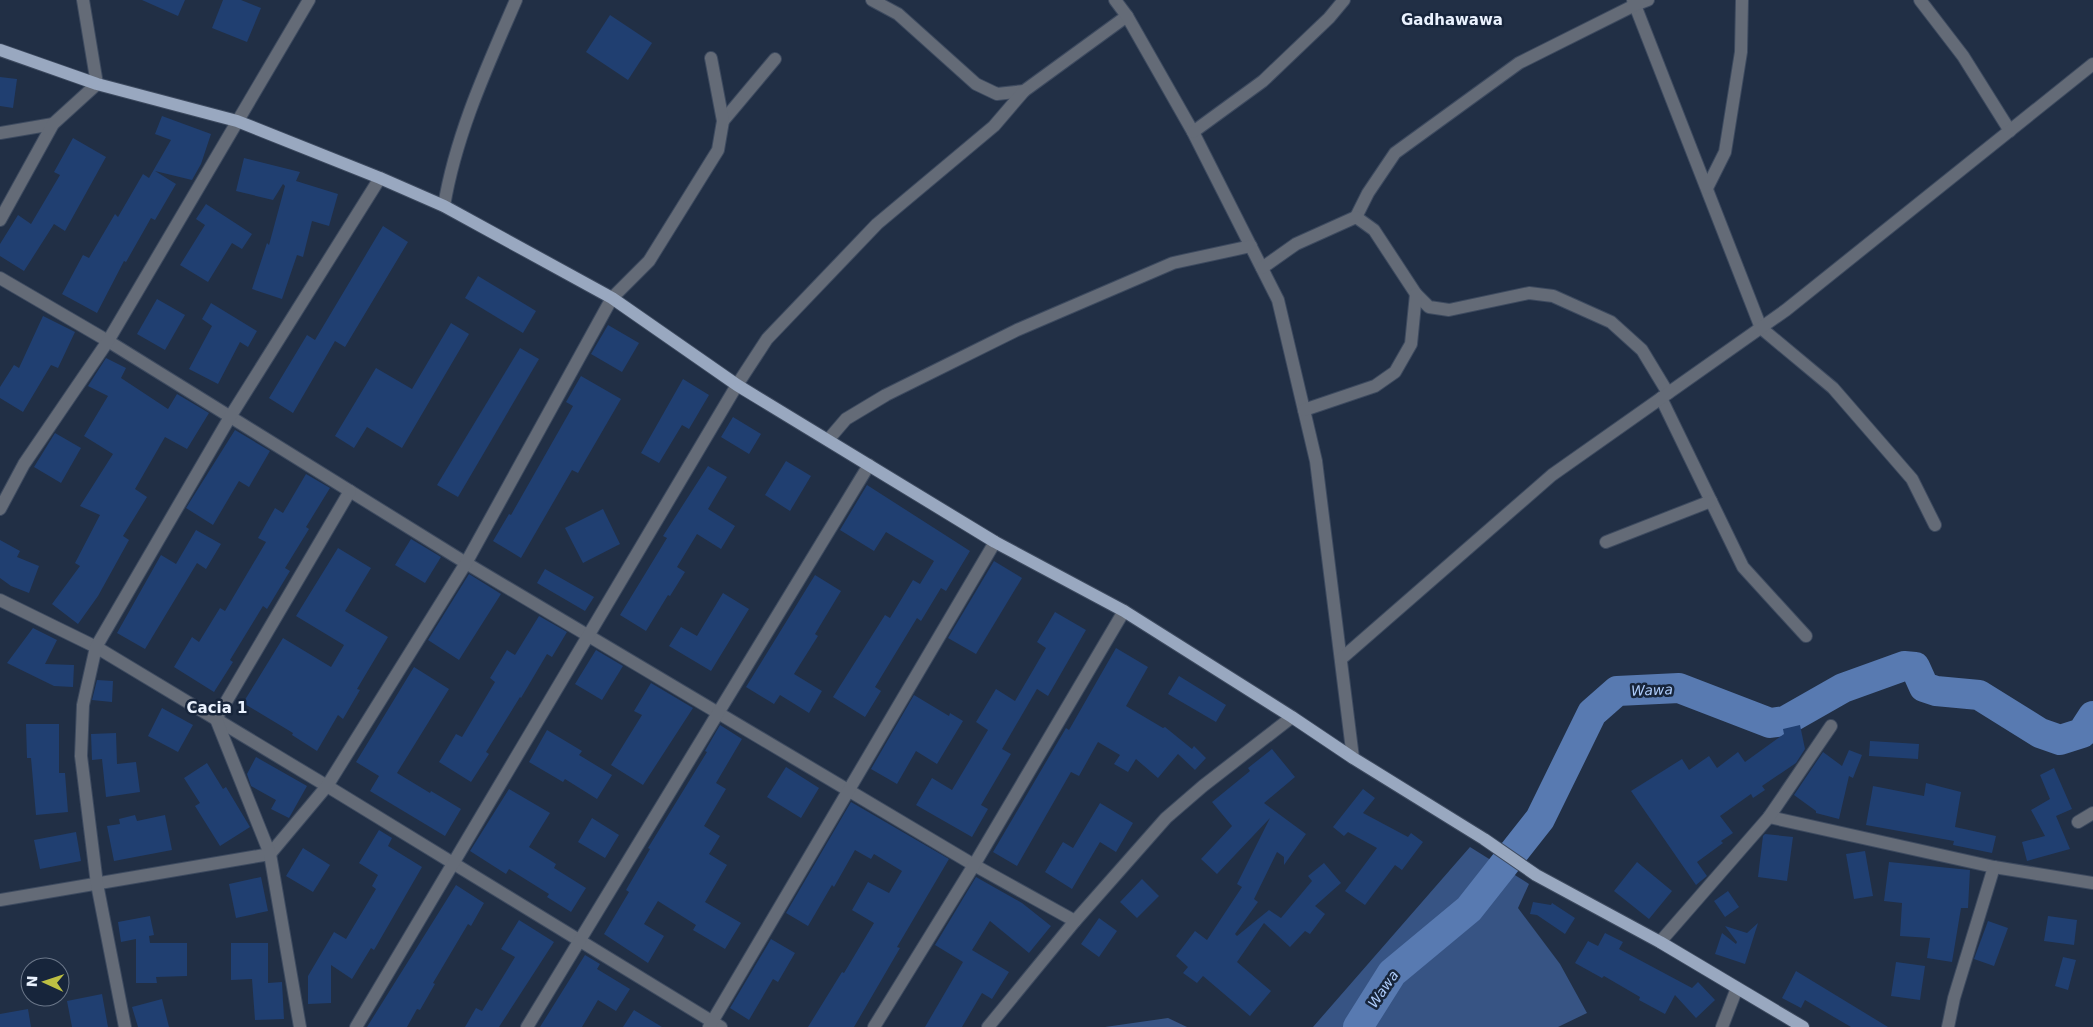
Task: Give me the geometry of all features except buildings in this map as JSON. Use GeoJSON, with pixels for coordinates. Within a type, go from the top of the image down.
{"type":"FeatureCollection","features":[{"type":"Feature","properties":{"kind":"main road"},"geometry":{"type":"LineString","coordinates":[[0,50],[97,84],[237,121],[380,178],[444,206],[612,298],[737,385],[995,542],[1124,611],[1292,717],[1353,758],[1484,839],[1536,875],[1660,942],[1803,1027]]}},
{"type":"Feature","properties":{"kind":"street"},"geometry":{"type":"LineString","coordinates":[[0,220],[53,124],[97,84],[83,0]]}},
{"type":"Feature","properties":{"kind":"street"},"geometry":{"type":"LineString","coordinates":[[0,509],[24,464],[108,341],[309,0]]}},
{"type":"Feature","properties":{"kind":"street"},"geometry":{"type":"LineString","coordinates":[[444,206],[453,162],[483,76],[516,0]]}},
{"type":"Feature","properties":{"kind":"street"},"geometry":{"type":"LineString","coordinates":[[872,0],[898,14],[976,84],[997,94],[1024,91]]}},
{"type":"Feature","properties":{"kind":"street"},"geometry":{"type":"LineString","coordinates":[[1115,0],[1127,16],[1193,132],[1278,300],[1316,461],[1353,758]]}},
{"type":"Feature","properties":{"kind":"street"},"geometry":{"type":"LineString","coordinates":[[1193,132],[1263,81],[1329,18],[1344,0]]}},
{"type":"Feature","properties":{"kind":"street"},"geometry":{"type":"LineString","coordinates":[[1262,268],[1296,244],[1356,217],[1368,193],[1395,153],[1519,63],[1634,2],[1648,0]]}},
{"type":"Feature","properties":{"kind":"street"},"geometry":{"type":"LineString","coordinates":[[1707,188],[1725,152],[1741,52],[1742,0]]}},
{"type":"Feature","properties":{"kind":"street"},"geometry":{"type":"LineString","coordinates":[[1920,0],[1963,56],[2010,131]]}},
{"type":"Feature","properties":{"kind":"street"},"geometry":{"type":"LineString","coordinates":[[1634,2],[1762,328],[1833,388],[1912,479],[1935,525]]}},
{"type":"Feature","properties":{"kind":"street"},"geometry":{"type":"LineString","coordinates":[[356,1027],[766,339],[877,224],[994,126],[1024,91],[1127,16]]}},
{"type":"Feature","properties":{"kind":"street"},"geometry":{"type":"LineString","coordinates":[[0,900],[270,854],[327,786],[466,563],[612,298],[650,262],[718,150],[723,121],[711,58]]}},
{"type":"Feature","properties":{"kind":"street"},"geometry":{"type":"LineString","coordinates":[[723,121],[775,59]]}},
{"type":"Feature","properties":{"kind":"street"},"geometry":{"type":"LineString","coordinates":[[1341,659],[1552,475],[1786,310],[2093,64]]}},
{"type":"Feature","properties":{"kind":"street"},"geometry":{"type":"LineString","coordinates":[[0,133],[53,124]]}},
{"type":"Feature","properties":{"kind":"street"},"geometry":{"type":"LineString","coordinates":[[125,1027],[97,884],[81,756],[83,705],[96,648],[230,416],[380,178]]}},
{"type":"Feature","properties":{"kind":"street"},"geometry":{"type":"LineString","coordinates":[[1356,217],[1374,230],[1416,294],[1429,307],[1450,310],[1529,294],[1553,296],[1611,322],[1642,350],[1665,396],[1711,501],[1744,567],[1806,636]]}},
{"type":"Feature","properties":{"kind":"street"},"geometry":{"type":"LineString","coordinates":[[828,440],[846,419],[886,396],[1017,330],[1173,263],[1251,246]]}},
{"type":"Feature","properties":{"kind":"street"},"geometry":{"type":"LineString","coordinates":[[0,278],[108,341],[466,563],[588,636],[974,865],[1075,921]]}},
{"type":"Feature","properties":{"kind":"street"},"geometry":{"type":"LineString","coordinates":[[1304,410],[1375,386],[1395,372],[1411,344],[1416,294]]}},
{"type":"Feature","properties":{"kind":"street"},"geometry":{"type":"LineString","coordinates":[[527,1027],[868,465]]}},
{"type":"Feature","properties":{"kind":"street"},"geometry":{"type":"LineString","coordinates":[[216,719],[350,491]]}},
{"type":"Feature","properties":{"kind":"street"},"geometry":{"type":"LineString","coordinates":[[1606,542],[1711,501]]}},
{"type":"Feature","properties":{"kind":"street"},"geometry":{"type":"LineString","coordinates":[[0,600],[96,648],[216,719],[580,940],[714,1025],[848,791],[995,542]]}},
{"type":"Feature","properties":{"kind":"street"},"geometry":{"type":"LineString","coordinates":[[874,1027],[974,865],[1124,611]]}},
{"type":"Feature","properties":{"kind":"street"},"geometry":{"type":"LineString","coordinates":[[988,1027],[1075,921],[1166,818],[1203,786],[1292,717]]}},
{"type":"Feature","properties":{"kind":"street"},"geometry":{"type":"LineString","coordinates":[[216,719],[270,854],[300,1027]]}},
{"type":"Feature","properties":{"kind":"street"},"geometry":{"type":"LineString","coordinates":[[1660,942],[1769,817],[1831,726]]}},
{"type":"Feature","properties":{"kind":"street"},"geometry":{"type":"LineString","coordinates":[[2078,822],[2093,813]]}},
{"type":"Feature","properties":{"kind":"street"},"geometry":{"type":"LineString","coordinates":[[1769,817],[1994,867],[2093,883]]}},
{"type":"Feature","properties":{"kind":"street"},"geometry":{"type":"LineString","coordinates":[[1948,1027],[1954,998],[1994,867]]}},
{"type":"Feature","properties":{"kind":"street"},"geometry":{"type":"LineString","coordinates":[[1722,1027],[1737,988]]}},
{"type":"Feature","properties":{"kind":"shaded area"},"geometry":{"type":"Polygon","coordinates":[[[1470,847],[1529,884],[1518,908],[1560,964],[1587,1013],[1558,1027],[1313,1027],[1470,847]]]}},
{"type":"Feature","properties":{"kind":"shaded area"},"geometry":{"type":"Polygon","coordinates":[[[1168,1018],[1187,1027],[1105,1027],[1168,1018]]]}},
{"type":"Feature","properties":{"kind":"waterway","name":"Wawa"},"geometry":{"type":"LineString","coordinates":[[1358,1027],[1392,973],[1469,909],[1540,819],[1592,713],[1617,691],[1679,688],[1770,723],[1785,721],[1843,688],[1904,666],[1915,667],[1924,687],[1936,691],[1979,695],[2040,733],[2060,740],[2082,733],[2093,716]]}},
{"type":"Feature","properties":{"kind":"district","name":"Gadhawawa"},"geometry":{"type":"Point","coordinates":[1452,20]}},
{"type":"Feature","properties":{"kind":"district","name":"Cacia 1"},"geometry":{"type":"Point","coordinates":[217,708]}}]}
